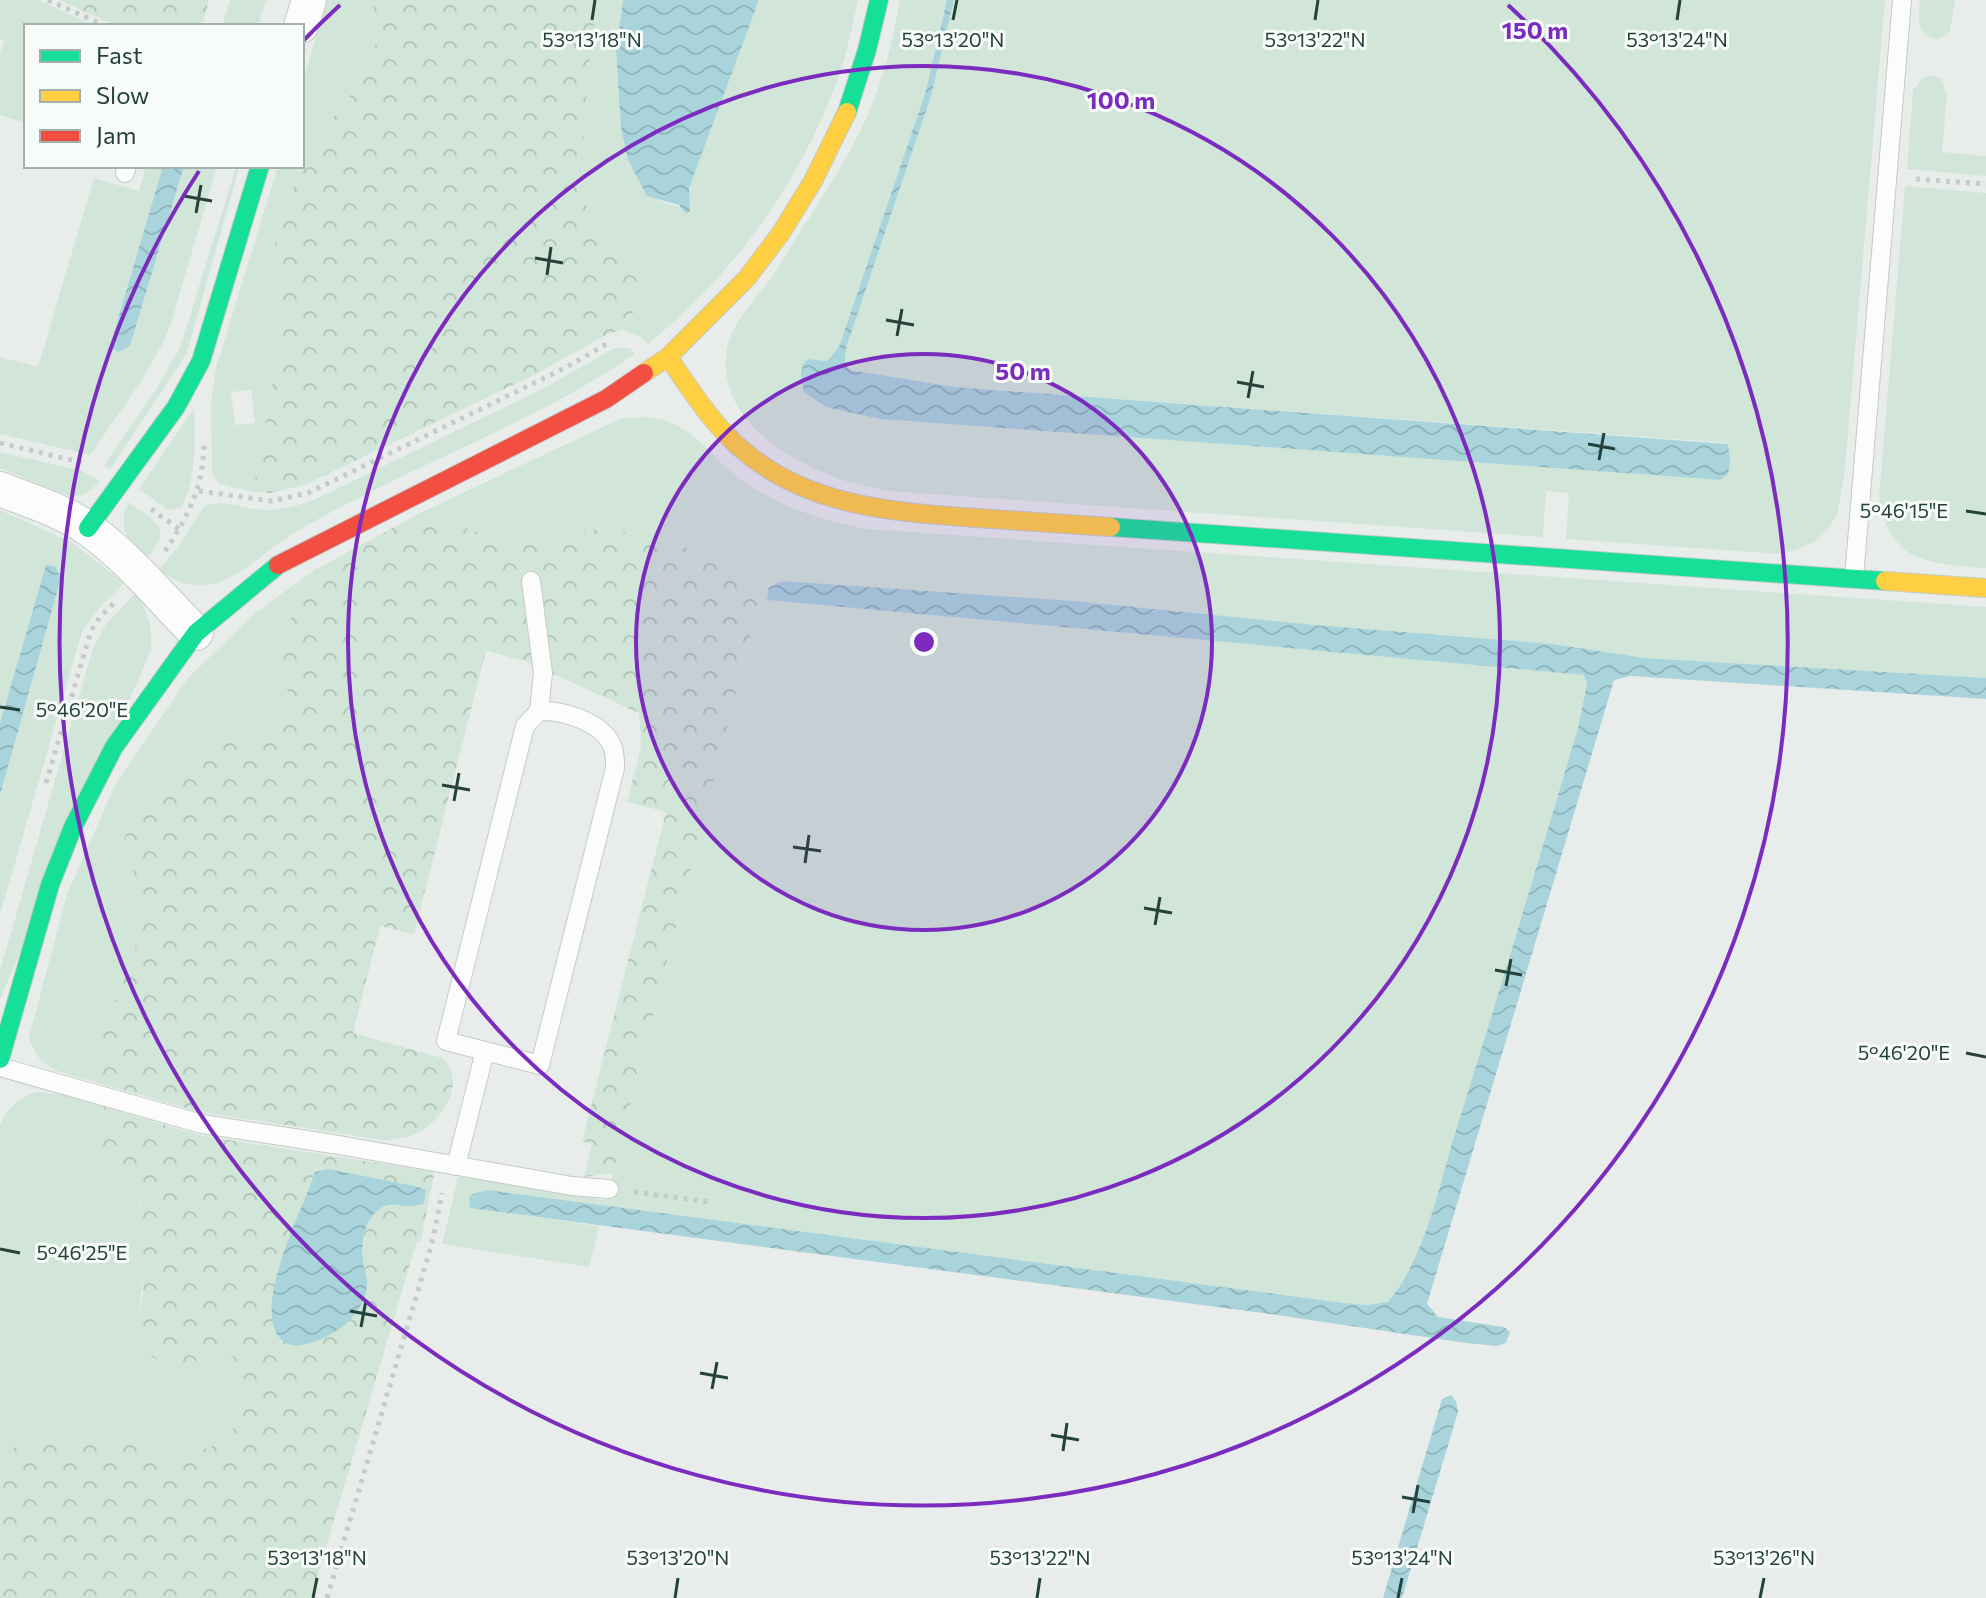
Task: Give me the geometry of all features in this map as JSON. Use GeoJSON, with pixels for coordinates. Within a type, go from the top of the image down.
{"type":"FeatureCollection","features":[{"type":"Feature","properties":{"kind":"street"},"geometry":{"type":"LineString","coordinates":[[302,24],[309,0]]}},
{"type":"Feature","properties":{"kind":"street"},"geometry":{"type":"LineString","coordinates":[[0,1059],[50,885],[73,827],[114,747],[196,633],[277,565],[606,399],[661,362],[747,278],[781,233],[813,181],[845,117],[867,50],[879,0]]}},
{"type":"Feature","properties":{"kind":"street"},"geometry":{"type":"LineString","coordinates":[[88,528],[176,407],[201,361],[259,168]]}},
{"type":"Feature","properties":{"kind":"street"},"geometry":{"type":"LineString","coordinates":[[661,362],[727,436],[751,458],[785,479],[831,499],[864,507],[895,512],[1986,588]]}},
{"type":"Feature","properties":{"kind":"street"},"geometry":{"type":"LineString","coordinates":[[0,489],[88,528],[141,576],[196,633]]}},
{"type":"Feature","properties":{"kind":"lane"},"geometry":{"type":"LineString","coordinates":[[1854,578],[1902,0]]}},
{"type":"Feature","properties":{"kind":"lane"},"geometry":{"type":"LineString","coordinates":[[531,581],[543,673],[539,711],[525,726],[446,1041],[540,1065],[615,768],[614,750],[608,738],[595,727],[555,710],[539,711]]}},
{"type":"Feature","properties":{"kind":"lane"},"geometry":{"type":"LineString","coordinates":[[452,1165],[485,1051]]}},
{"type":"Feature","properties":{"kind":"lane"},"geometry":{"type":"LineString","coordinates":[[0,1067],[202,1124],[572,1186],[609,1189]]}},
{"type":"Feature","properties":{"kind":"path"},"geometry":{"type":"LineString","coordinates":[[48,0],[102,24]]}},
{"type":"Feature","properties":{"kind":"path"},"geometry":{"type":"LineString","coordinates":[[1887,176],[1986,184]]}},
{"type":"Feature","properties":{"kind":"path"},"geometry":{"type":"LineString","coordinates":[[199,491],[272,501],[308,493],[563,369],[613,341],[635,341],[661,362]]}},
{"type":"Feature","properties":{"kind":"path"},"geometry":{"type":"LineString","coordinates":[[43,794],[91,631],[100,617],[166,549],[199,491],[204,436]]}},
{"type":"Feature","properties":{"kind":"path"},"geometry":{"type":"LineString","coordinates":[[327,1598],[432,1243],[452,1165]]}},
{"type":"Feature","properties":{"kind":"path"},"geometry":{"type":"LineString","coordinates":[[609,1189],[709,1202]]}},
{"type":"Feature","properties":{"kind":"green space"},"geometry":{"type":"Polygon","coordinates":[[[0,0],[39,0],[91,24],[24,24],[24,122],[0,115],[0,54],[4,40],[0,39],[0,0]]]}},
{"type":"Feature","properties":{"kind":"green space"},"geometry":{"type":"Polygon","coordinates":[[[59,0],[209,0],[203,24],[113,24],[59,0]]]}},
{"type":"Feature","properties":{"kind":"green space"},"geometry":{"type":"Polygon","coordinates":[[[230,0],[266,0],[259,24],[223,24],[230,0]]]}},
{"type":"Feature","properties":{"kind":"green space"},"geometry":{"type":"Polygon","coordinates":[[[327,0],[372,0],[378,34],[370,70],[335,115],[304,163],[304,78],[327,0]]]}},
{"type":"Feature","properties":{"kind":"green space"},"geometry":{"type":"Polygon","coordinates":[[[372,0],[597,0],[588,75],[582,178],[587,213],[603,238],[629,261],[641,284],[638,308],[619,326],[622,330],[608,334],[536,374],[307,484],[271,493],[253,492],[276,364],[281,317],[274,247],[300,169],[304,168],[304,163],[335,115],[370,70],[378,34],[372,0]]]}},
{"type":"Feature","properties":{"kind":"green space"},"geometry":{"type":"Polygon","coordinates":[[[597,0],[623,0],[616,51],[621,128],[628,160],[660,201],[690,211],[689,188],[759,0],[858,0],[844,60],[829,101],[790,179],[767,216],[712,284],[648,344],[641,337],[619,327],[638,308],[629,261],[603,238],[587,213],[582,178],[588,75],[597,0]]]}},
{"type":"Feature","properties":{"kind":"green space"},"geometry":{"type":"Polygon","coordinates":[[[900,0],[947,0],[925,94],[839,347],[827,361],[808,359],[826,407],[880,419],[1720,480],[1728,443],[955,387],[850,370],[845,362],[846,348],[931,96],[954,0],[1885,0],[1845,468],[1838,512],[1830,527],[1816,541],[1779,554],[1566,539],[1569,493],[1546,491],[1543,537],[887,491],[814,469],[776,446],[744,416],[733,398],[727,378],[726,355],[739,319],[778,268],[862,127],[886,65],[900,0]]]}},
{"type":"Feature","properties":{"kind":"green space"},"geometry":{"type":"Polygon","coordinates":[[[1920,0],[1955,0],[1950,31],[1940,39],[1926,35],[1920,26],[1920,0]]]}},
{"type":"Feature","properties":{"kind":"green space"},"geometry":{"type":"Polygon","coordinates":[[[1934,75],[1941,79],[1947,94],[1942,152],[1986,156],[1986,176],[1907,169],[1913,90],[1924,77],[1934,75]]]}},
{"type":"Feature","properties":{"kind":"green space"},"geometry":{"type":"Polygon","coordinates":[[[145,168],[162,168],[110,346],[130,346],[183,168],[216,168],[173,317],[164,341],[142,380],[90,455],[0,434],[0,357],[38,367],[94,178],[139,191],[145,168]]]}},
{"type":"Feature","properties":{"kind":"green space"},"geometry":{"type":"Polygon","coordinates":[[[236,168],[239,168],[187,353],[110,469],[104,465],[157,388],[181,345],[236,168]]]}},
{"type":"Feature","properties":{"kind":"green space"},"geometry":{"type":"Polygon","coordinates":[[[277,168],[301,168],[274,247],[281,317],[276,364],[253,492],[219,484],[212,474],[211,404],[216,368],[277,168]],[[251,390],[231,392],[235,425],[255,423],[251,390]]]}},
{"type":"Feature","properties":{"kind":"green space"},"geometry":{"type":"Polygon","coordinates":[[[1905,186],[1986,193],[1986,568],[1947,564],[1915,556],[1892,535],[1879,497],[1905,186]]]}},
{"type":"Feature","properties":{"kind":"green space"},"geometry":{"type":"Polygon","coordinates":[[[615,348],[629,348],[635,354],[530,415],[317,520],[231,577],[214,584],[198,585],[173,579],[159,570],[204,506],[219,503],[273,510],[316,499],[540,390],[615,348]]]}},
{"type":"Feature","properties":{"kind":"green space"},"geometry":{"type":"Polygon","coordinates":[[[194,408],[194,458],[187,495],[182,507],[168,510],[139,489],[194,408]]]}},
{"type":"Feature","properties":{"kind":"green space"},"geometry":{"type":"Polygon","coordinates":[[[645,417],[667,421],[692,435],[735,476],[775,500],[835,522],[867,529],[1986,607],[1986,678],[1645,658],[1553,644],[1074,601],[783,581],[769,587],[768,600],[1584,675],[1587,684],[1578,728],[1432,1215],[1413,1262],[1389,1302],[1367,1305],[488,1190],[473,1194],[471,1208],[599,1226],[589,1267],[442,1244],[458,1178],[464,1176],[606,1200],[759,602],[603,527],[563,539],[507,543],[422,512],[622,418],[645,417]]]}},
{"type":"Feature","properties":{"kind":"green space"},"geometry":{"type":"Polygon","coordinates":[[[0,452],[82,471],[100,481],[85,494],[66,495],[0,468],[0,452]]]}},
{"type":"Feature","properties":{"kind":"green space"},"geometry":{"type":"Polygon","coordinates":[[[128,502],[153,520],[160,531],[160,539],[147,558],[126,533],[124,520],[128,502]]]}},
{"type":"Feature","properties":{"kind":"green space"},"geometry":{"type":"Polygon","coordinates":[[[0,510],[73,543],[124,583],[100,607],[82,632],[0,915],[0,795],[61,578],[46,565],[0,723],[0,510]]]}},
{"type":"Feature","properties":{"kind":"green space"},"geometry":{"type":"Polygon","coordinates":[[[422,512],[507,543],[563,539],[603,527],[684,547],[732,571],[759,602],[613,1173],[584,1177],[592,1144],[582,1141],[666,812],[627,802],[641,747],[639,713],[525,661],[486,651],[414,934],[380,926],[353,1033],[442,1058],[450,1068],[452,1092],[447,1104],[431,1124],[409,1137],[383,1140],[200,1112],[92,1081],[99,1046],[142,928],[137,884],[124,839],[140,804],[192,753],[229,738],[256,744],[281,724],[288,697],[281,639],[313,571],[422,512]]]}},
{"type":"Feature","properties":{"kind":"green space"},"geometry":{"type":"Polygon","coordinates":[[[313,571],[281,639],[288,697],[281,724],[256,744],[229,738],[124,839],[137,884],[142,928],[99,1046],[92,1081],[53,1069],[33,1049],[29,1037],[67,894],[116,783],[189,677],[255,613],[313,571]]]}},
{"type":"Feature","properties":{"kind":"green space"},"geometry":{"type":"Polygon","coordinates":[[[135,594],[149,620],[151,650],[0,999],[0,971],[93,648],[106,624],[135,594]]]}},
{"type":"Feature","properties":{"kind":"green space"},"geometry":{"type":"Polygon","coordinates":[[[36,1092],[59,1094],[104,1107],[100,1141],[130,1173],[140,1203],[143,1266],[138,1320],[165,1366],[232,1355],[248,1387],[229,1440],[185,1456],[112,1441],[32,1439],[0,1454],[0,1125],[14,1104],[36,1092]]]}},
{"type":"Feature","properties":{"kind":"green space"},"geometry":{"type":"Polygon","coordinates":[[[104,1107],[203,1136],[431,1171],[434,1175],[421,1241],[417,1241],[311,1598],[0,1598],[0,1454],[32,1439],[112,1441],[185,1456],[229,1440],[248,1387],[232,1355],[165,1366],[138,1346],[143,1292],[141,1201],[130,1174],[105,1169],[100,1141],[104,1107]],[[329,1169],[315,1172],[278,1268],[272,1306],[367,1285],[363,1249],[372,1215],[393,1204],[418,1207],[426,1190],[329,1169]]]}},
{"type":"Feature","properties":{"kind":"water"},"geometry":{"type":"Polygon","coordinates":[[[623,0],[759,0],[689,188],[690,211],[686,214],[679,205],[647,196],[628,160],[621,128],[616,51],[623,0]]]}},
{"type":"Feature","properties":{"kind":"water"},"geometry":{"type":"Polygon","coordinates":[[[947,0],[954,0],[931,96],[846,348],[845,362],[850,370],[955,387],[1728,444],[1728,474],[1720,480],[880,419],[826,407],[804,392],[802,370],[808,359],[827,361],[839,347],[925,94],[947,0]]]}},
{"type":"Feature","properties":{"kind":"water"},"geometry":{"type":"Polygon","coordinates":[[[162,168],[183,168],[130,346],[118,352],[110,346],[162,168]]]}},
{"type":"Feature","properties":{"kind":"water"},"geometry":{"type":"Polygon","coordinates":[[[46,565],[55,566],[61,578],[0,795],[0,723],[46,565]]]}},
{"type":"Feature","properties":{"kind":"water"},"geometry":{"type":"Polygon","coordinates":[[[783,581],[1074,601],[1553,644],[1645,658],[1986,678],[1986,699],[1631,676],[1614,680],[1427,1304],[1438,1317],[1504,1327],[1510,1332],[1506,1343],[1497,1346],[1466,1343],[1270,1314],[470,1208],[469,1197],[488,1190],[1367,1305],[1388,1302],[1412,1264],[1438,1194],[1578,728],[1587,684],[1584,675],[767,600],[769,587],[783,581]]]}},
{"type":"Feature","properties":{"kind":"water"},"geometry":{"type":"Polygon","coordinates":[[[328,1169],[419,1187],[426,1190],[424,1203],[389,1205],[372,1216],[363,1244],[367,1283],[356,1313],[342,1327],[325,1337],[303,1345],[290,1345],[282,1340],[273,1326],[275,1283],[315,1172],[328,1169]]]}},
{"type":"Feature","properties":{"kind":"water"},"geometry":{"type":"Polygon","coordinates":[[[1451,1395],[1458,1412],[1402,1598],[1383,1598],[1442,1399],[1451,1395]]]}},
{"type":"Feature","properties":{"kind":"traffic: fast"},"geometry":{"type":"LineString","coordinates":[[847,112],[879,0]]}},
{"type":"Feature","properties":{"kind":"traffic: fast"},"geometry":{"type":"LineString","coordinates":[[88,528],[176,407],[201,361],[259,168]]}},
{"type":"Feature","properties":{"kind":"traffic: fast"},"geometry":{"type":"LineString","coordinates":[[1111,527],[1885,581]]}},
{"type":"Feature","properties":{"kind":"traffic: fast"},"geometry":{"type":"LineString","coordinates":[[0,1059],[50,885],[73,827],[114,747],[196,633],[278,565]]}},
{"type":"Feature","properties":{"kind":"traffic: slow"},"geometry":{"type":"LineString","coordinates":[[644,373],[668,357],[747,278],[781,233],[813,181],[847,112]]}},
{"type":"Feature","properties":{"kind":"traffic: slow"},"geometry":{"type":"LineString","coordinates":[[668,357],[703,407],[733,442],[770,470],[797,485],[885,509],[1111,527]]}},
{"type":"Feature","properties":{"kind":"traffic: slow"},"geometry":{"type":"LineString","coordinates":[[1885,581],[1986,588]]}},
{"type":"Feature","properties":{"kind":"traffic: jam"},"geometry":{"type":"LineString","coordinates":[[278,565],[606,399],[644,373]]}}]}
